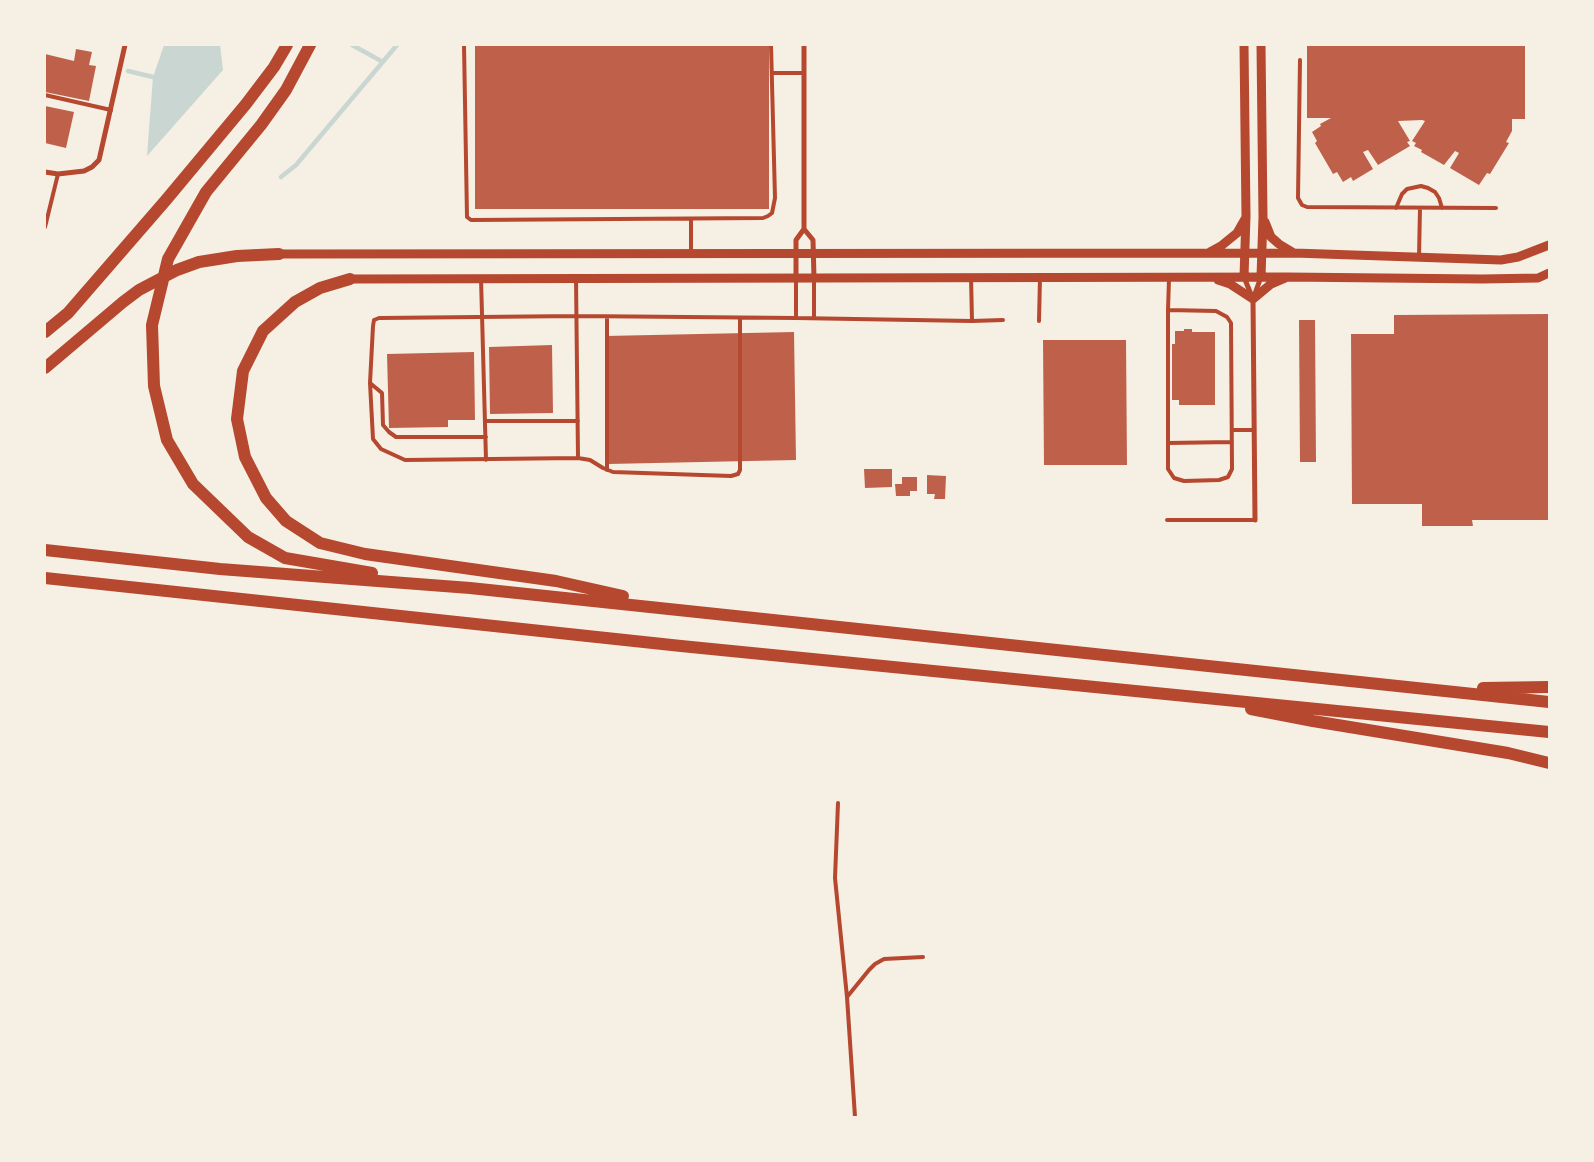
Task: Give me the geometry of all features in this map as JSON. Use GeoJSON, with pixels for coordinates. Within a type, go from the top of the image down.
{"type":"FeatureCollection","features":[{"type":"Feature","properties":{"kind":"highway"},"geometry":{"type":"LineString","coordinates":[[45,332],[68,313],[166,200],[246,104],[274,68],[287,45]]}},
{"type":"Feature","properties":{"kind":"highway"},"geometry":{"type":"LineString","coordinates":[[310,45],[286,90],[261,125],[206,192],[168,259],[152,325],[154,386],[167,440],[193,484],[248,537],[285,558],[470,588]]}},
{"type":"Feature","properties":{"kind":"highway"},"geometry":{"type":"LineString","coordinates":[[45,368],[139,290],[177,270],[199,262],[237,256],[279,254]]}},
{"type":"Feature","properties":{"kind":"highway"},"geometry":{"type":"LineString","coordinates":[[350,279],[320,288],[295,302],[263,331],[243,371],[237,419],[245,457],[266,498],[286,521],[320,543],[365,554],[556,581],[682,609]]}},
{"type":"Feature","properties":{"kind":"highway"},"geometry":{"type":"LineString","coordinates":[[45,550],[220,569],[470,588],[682,609],[1549,702]]}},
{"type":"Feature","properties":{"kind":"highway"},"geometry":{"type":"LineString","coordinates":[[45,578],[682,646],[1549,732]]}},
{"type":"Feature","properties":{"kind":"highway"},"geometry":{"type":"LineString","coordinates":[[1441,689],[1549,687]]}},
{"type":"Feature","properties":{"kind":"highway"},"geometry":{"type":"LineString","coordinates":[[1176,694],[1313,721],[1508,753],[1549,763]]}},
{"type":"Feature","properties":{"kind":"street"},"geometry":{"type":"LineString","coordinates":[[45,172],[58,174],[84,171],[92,167],[99,160],[125,45]]}},
{"type":"Feature","properties":{"kind":"street"},"geometry":{"type":"LineString","coordinates":[[796,278],[796,240],[804,229],[804,45]]}},
{"type":"Feature","properties":{"kind":"street"},"geometry":{"type":"LineString","coordinates":[[1244,45],[1246,216],[1244,277],[1253,300]]}},
{"type":"Feature","properties":{"kind":"street"},"geometry":{"type":"LineString","coordinates":[[1254,520],[1253,300],[1261,277],[1263,217],[1261,45]]}},
{"type":"Feature","properties":{"kind":"street"},"geometry":{"type":"LineString","coordinates":[[1207,253],[1221,246],[1237,233],[1246,216]]}},
{"type":"Feature","properties":{"kind":"street"},"geometry":{"type":"LineString","coordinates":[[1263,217],[1271,237],[1294,253]]}},
{"type":"Feature","properties":{"kind":"street"},"geometry":{"type":"LineString","coordinates":[[804,229],[814,240],[814,278]]}},
{"type":"Feature","properties":{"kind":"street"},"geometry":{"type":"LineString","coordinates":[[279,254],[1294,253],[1502,260],[1518,257],[1549,245]]}},
{"type":"Feature","properties":{"kind":"street"},"geometry":{"type":"LineString","coordinates":[[350,279],[1287,277],[1482,279],[1538,278],[1549,273]]}},
{"type":"Feature","properties":{"kind":"street"},"geometry":{"type":"LineString","coordinates":[[1210,277],[1230,284],[1253,300]]}},
{"type":"Feature","properties":{"kind":"street"},"geometry":{"type":"LineString","coordinates":[[1253,300],[1271,284],[1287,277]]}},
{"type":"Feature","properties":{"kind":"lane"},"geometry":{"type":"LineString","coordinates":[[464,45],[468,219],[471,220],[763,218],[772,212],[775,198],[771,45]]}},
{"type":"Feature","properties":{"kind":"lane"},"geometry":{"type":"LineString","coordinates":[[1300,60],[1298,198],[1302,205],[1307,207],[1496,208]]}},
{"type":"Feature","properties":{"kind":"lane"},"geometry":{"type":"LineString","coordinates":[[772,73],[804,73]]}},
{"type":"Feature","properties":{"kind":"lane"},"geometry":{"type":"LineString","coordinates":[[45,95],[111,110]]}},
{"type":"Feature","properties":{"kind":"lane"},"geometry":{"type":"LineString","coordinates":[[45,227],[58,174]]}},
{"type":"Feature","properties":{"kind":"lane"},"geometry":{"type":"LineString","coordinates":[[1396,208],[1402,194],[1407,189],[1422,186],[1435,192],[1442,208]]}},
{"type":"Feature","properties":{"kind":"lane"},"geometry":{"type":"LineString","coordinates":[[1419,257],[1420,208]]}},
{"type":"Feature","properties":{"kind":"lane"},"geometry":{"type":"LineString","coordinates":[[691,219],[691,254]]}},
{"type":"Feature","properties":{"kind":"lane"},"geometry":{"type":"LineString","coordinates":[[971,277],[972,321]]}},
{"type":"Feature","properties":{"kind":"lane"},"geometry":{"type":"LineString","coordinates":[[1039,321],[1040,277]]}},
{"type":"Feature","properties":{"kind":"lane"},"geometry":{"type":"LineString","coordinates":[[1168,310],[1216,310],[1227,317],[1231,323],[1232,469],[1228,478],[1184,481],[1174,478],[1168,470],[1168,310],[1169,277]]}},
{"type":"Feature","properties":{"kind":"lane"},"geometry":{"type":"LineString","coordinates":[[481,278],[486,460]]}},
{"type":"Feature","properties":{"kind":"lane"},"geometry":{"type":"LineString","coordinates":[[576,278],[578,458]]}},
{"type":"Feature","properties":{"kind":"lane"},"geometry":{"type":"LineString","coordinates":[[796,278],[796,318]]}},
{"type":"Feature","properties":{"kind":"lane"},"geometry":{"type":"LineString","coordinates":[[814,278],[814,318]]}},
{"type":"Feature","properties":{"kind":"lane"},"geometry":{"type":"LineString","coordinates":[[740,318],[740,470],[738,474],[722,476],[613,472],[596,462],[578,458],[405,460],[381,449],[373,439],[370,383],[373,326],[374,320],[379,318],[577,316],[1003,320]]}},
{"type":"Feature","properties":{"kind":"lane"},"geometry":{"type":"LineString","coordinates":[[607,317],[607,470]]}},
{"type":"Feature","properties":{"kind":"lane"},"geometry":{"type":"LineString","coordinates":[[370,383],[382,393],[383,425],[396,437],[486,437]]}},
{"type":"Feature","properties":{"kind":"lane"},"geometry":{"type":"LineString","coordinates":[[485,421],[578,421]]}},
{"type":"Feature","properties":{"kind":"lane"},"geometry":{"type":"LineString","coordinates":[[1232,430],[1254,430]]}},
{"type":"Feature","properties":{"kind":"lane"},"geometry":{"type":"LineString","coordinates":[[1168,443],[1232,442]]}},
{"type":"Feature","properties":{"kind":"lane"},"geometry":{"type":"LineString","coordinates":[[1167,520],[1254,520]]}},
{"type":"Feature","properties":{"kind":"lane"},"geometry":{"type":"LineString","coordinates":[[838,803],[836,878],[847,997],[855,1117]]}},
{"type":"Feature","properties":{"kind":"lane"},"geometry":{"type":"LineString","coordinates":[[847,997],[875,964],[884,960],[923,957]]}},
{"type":"Feature","properties":{"kind":"shaded area"},"geometry":{"type":"Polygon","coordinates":[[[164,45],[220,45],[223,70],[147,156],[153,77],[164,45]]]}},
{"type":"Feature","properties":{"kind":"building"},"geometry":{"type":"Polygon","coordinates":[[[769,45],[769,209],[475,209],[475,46],[769,45]]]}},
{"type":"Feature","properties":{"kind":"building"},"geometry":{"type":"Polygon","coordinates":[[[1307,45],[1525,45],[1525,119],[1512,119],[1512,131],[1506,142],[1509,143],[1490,174],[1487,173],[1479,185],[1450,168],[1459,153],[1455,151],[1444,165],[1414,146],[1416,143],[1412,141],[1425,121],[1422,120],[1398,121],[1410,141],[1407,142],[1410,146],[1378,165],[1368,150],[1363,152],[1373,169],[1353,181],[1351,177],[1343,182],[1337,172],[1333,174],[1315,143],[1317,141],[1312,132],[1321,126],[1320,124],[1331,118],[1307,118],[1307,45]]]}},
{"type":"Feature","properties":{"kind":"building"},"geometry":{"type":"Polygon","coordinates":[[[76,49],[92,52],[89,65],[96,66],[89,101],[45,92],[45,54],[74,61],[76,49]]]}},
{"type":"Feature","properties":{"kind":"building"},"geometry":{"type":"Polygon","coordinates":[[[45,106],[74,112],[66,148],[45,143],[45,106]]]}},
{"type":"Feature","properties":{"kind":"building"},"geometry":{"type":"Polygon","coordinates":[[[1549,314],[1549,520],[1472,520],[1473,526],[1422,526],[1422,504],[1352,504],[1351,334],[1394,334],[1394,315],[1549,314]]]}},
{"type":"Feature","properties":{"kind":"building"},"geometry":{"type":"Polygon","coordinates":[[[1299,320],[1315,320],[1316,462],[1300,462],[1299,320]]]}},
{"type":"Feature","properties":{"kind":"building"},"geometry":{"type":"Polygon","coordinates":[[[1184,329],[1192,329],[1192,332],[1215,332],[1215,405],[1179,405],[1179,400],[1172,400],[1172,344],[1175,344],[1175,331],[1184,331],[1184,329]]]}},
{"type":"Feature","properties":{"kind":"building"},"geometry":{"type":"Polygon","coordinates":[[[794,332],[796,460],[608,464],[605,336],[794,332]]]}},
{"type":"Feature","properties":{"kind":"building"},"geometry":{"type":"Polygon","coordinates":[[[1043,340],[1126,340],[1127,465],[1044,465],[1043,340]]]}},
{"type":"Feature","properties":{"kind":"building"},"geometry":{"type":"Polygon","coordinates":[[[552,345],[553,413],[490,414],[489,347],[552,345]]]}},
{"type":"Feature","properties":{"kind":"building"},"geometry":{"type":"Polygon","coordinates":[[[474,352],[475,420],[448,420],[448,427],[389,428],[387,354],[474,352]]]}},
{"type":"Feature","properties":{"kind":"building"},"geometry":{"type":"Polygon","coordinates":[[[864,469],[892,469],[892,487],[865,488],[864,469]]]}},
{"type":"Feature","properties":{"kind":"building"},"geometry":{"type":"Polygon","coordinates":[[[927,475],[946,476],[945,499],[934,499],[935,494],[927,494],[927,475]]]}},
{"type":"Feature","properties":{"kind":"building"},"geometry":{"type":"Polygon","coordinates":[[[902,477],[917,477],[917,491],[910,491],[910,496],[896,496],[895,484],[902,484],[902,477]]]}},
{"type":"Feature","properties":{"kind":"waterway"},"geometry":{"type":"LineString","coordinates":[[352,45],[383,62]]}},
{"type":"Feature","properties":{"kind":"waterway"},"geometry":{"type":"LineString","coordinates":[[281,177],[296,165],[397,45]]}},
{"type":"Feature","properties":{"kind":"waterway"},"geometry":{"type":"LineString","coordinates":[[128,71],[153,77]]}}]}
